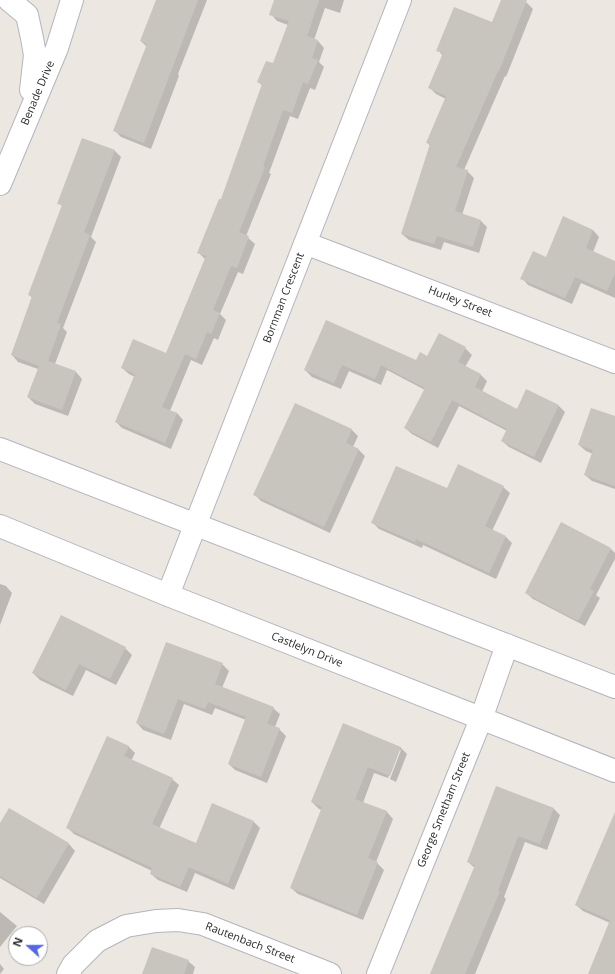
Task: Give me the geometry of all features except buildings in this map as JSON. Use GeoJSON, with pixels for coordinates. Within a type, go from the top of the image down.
{"type":"FeatureCollection","features":[{"type":"Feature","properties":{"kind":"street"},"geometry":{"type":"LineString","coordinates":[[1,181],[29,99],[35,55],[27,15],[10,0]]}},
{"type":"Feature","properties":{"kind":"street","name":"Benade Drive"},"geometry":{"type":"LineString","coordinates":[[1,181],[57,48],[72,0]]}},
{"type":"Feature","properties":{"kind":"street","name":"Bornman Crescent"},"geometry":{"type":"LineString","coordinates":[[168,595],[400,0]]}},
{"type":"Feature","properties":{"kind":"street","name":"Hurley Street"},"geometry":{"type":"LineString","coordinates":[[305,243],[615,362]]}},
{"type":"Feature","properties":{"kind":"street"},"geometry":{"type":"LineString","coordinates":[[0,435],[69,476]]}},
{"type":"Feature","properties":{"kind":"street"},"geometry":{"type":"LineString","coordinates":[[0,450],[615,687]]}},
{"type":"Feature","properties":{"kind":"street","name":"Castlelyn Drive"},"geometry":{"type":"LineString","coordinates":[[0,526],[168,595],[615,771]]}},
{"type":"Feature","properties":{"kind":"street"},"geometry":{"type":"LineString","coordinates":[[0,536],[29,539]]}},
{"type":"Feature","properties":{"kind":"street","name":"George Smetham Street"},"geometry":{"type":"LineString","coordinates":[[378,974],[481,719],[507,645]]}},
{"type":"Feature","properties":{"kind":"street","name":"Rautenbach Street"},"geometry":{"type":"LineString","coordinates":[[68,974],[73,965],[97,941],[126,926],[156,921],[178,920],[203,924],[330,974]]}}]}
